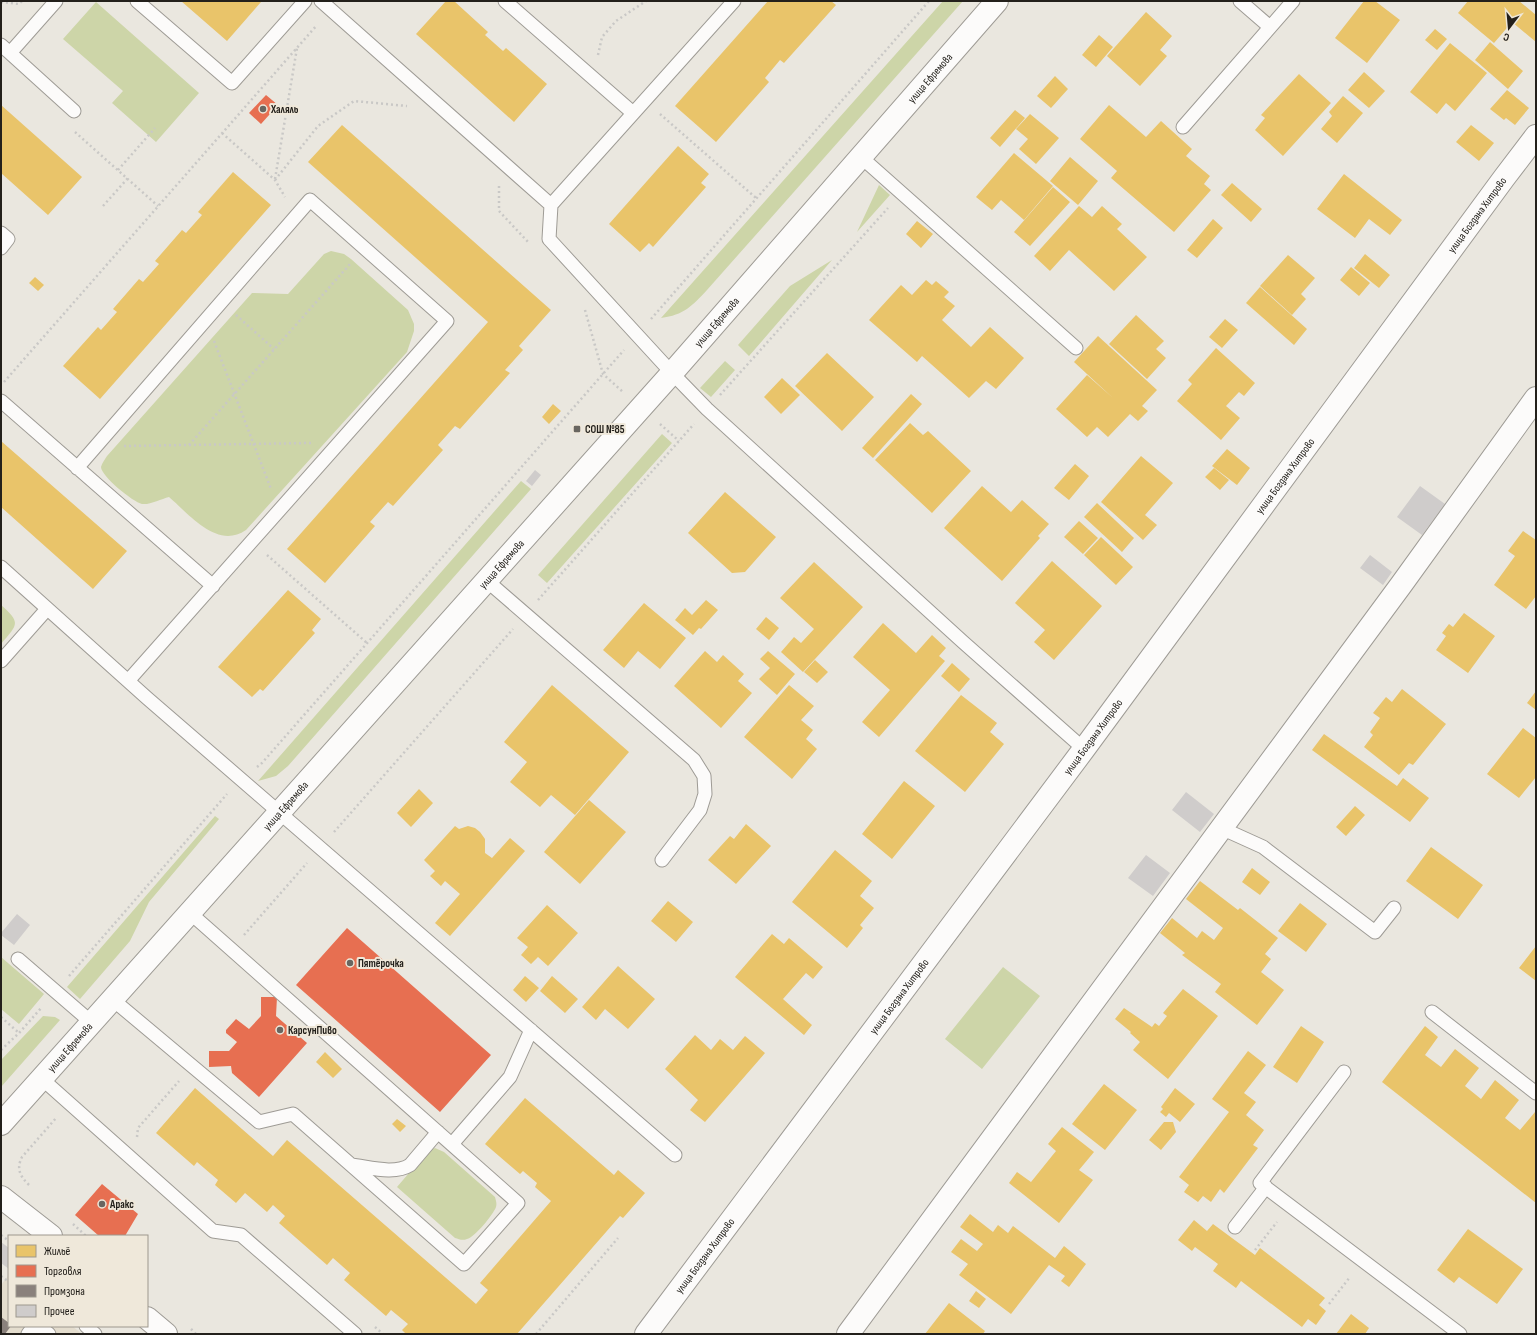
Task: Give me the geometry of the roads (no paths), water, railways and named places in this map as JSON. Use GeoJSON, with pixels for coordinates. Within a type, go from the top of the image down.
{"type":"FeatureCollection","features":[{"type":"Feature","properties":{"kind":"street","name":"улица Ефремова"},"geometry":{"type":"LineString","coordinates":[[1,1124],[278,812],[672,373],[996,1]]}},
{"type":"Feature","properties":{"kind":"street","name":"улица Богдана Хитрово"},"geometry":{"type":"LineString","coordinates":[[646,1334],[1084,749],[1536,136]]}},
{"type":"Feature","properties":{"kind":"street"},"geometry":{"type":"LineString","coordinates":[[848,1334],[1401,585],[1536,398]]}},
{"type":"Feature","properties":{"kind":"street"},"geometry":{"type":"LineString","coordinates":[[1,1197],[50,1235]]}},
{"type":"Feature","properties":{"kind":"street"},"geometry":{"type":"LineString","coordinates":[[148,1319],[166,1334]]}},
{"type":"Feature","properties":{"kind":"lane"},"geometry":{"type":"LineString","coordinates":[[56,1],[5,49],[74,111]]}},
{"type":"Feature","properties":{"kind":"lane"},"geometry":{"type":"LineString","coordinates":[[137,1],[232,83],[305,1]]}},
{"type":"Feature","properties":{"kind":"lane"},"geometry":{"type":"LineString","coordinates":[[320,1],[551,205]]}},
{"type":"Feature","properties":{"kind":"lane"},"geometry":{"type":"LineString","coordinates":[[505,1],[633,114]]}},
{"type":"Feature","properties":{"kind":"lane"},"geometry":{"type":"LineString","coordinates":[[734,1],[551,205],[549,239],[707,409],[1084,749]]}},
{"type":"Feature","properties":{"kind":"lane"},"geometry":{"type":"LineString","coordinates":[[1240,1],[1270,27]]}},
{"type":"Feature","properties":{"kind":"lane"},"geometry":{"type":"LineString","coordinates":[[1183,127],[1293,1]]}},
{"type":"Feature","properties":{"kind":"lane"},"geometry":{"type":"LineString","coordinates":[[861,157],[1076,348]]}},
{"type":"Feature","properties":{"kind":"lane"},"geometry":{"type":"LineString","coordinates":[[77,468],[310,200],[447,321],[128,681]]}},
{"type":"Feature","properties":{"kind":"lane"},"geometry":{"type":"LineString","coordinates":[[1,233],[8,239],[1,248]]}},
{"type":"Feature","properties":{"kind":"lane"},"geometry":{"type":"LineString","coordinates":[[1,401],[213,586]]}},
{"type":"Feature","properties":{"kind":"lane"},"geometry":{"type":"LineString","coordinates":[[1,567],[240,779],[675,1155]]}},
{"type":"Feature","properties":{"kind":"lane"},"geometry":{"type":"LineString","coordinates":[[486,580],[694,760],[704,776],[705,794],[700,810],[662,860]]}},
{"type":"Feature","properties":{"kind":"lane"},"geometry":{"type":"LineString","coordinates":[[1,661],[47,609]]}},
{"type":"Feature","properties":{"kind":"lane"},"geometry":{"type":"LineString","coordinates":[[1222,828],[1263,847],[1375,932],[1394,908]]}},
{"type":"Feature","properties":{"kind":"lane"},"geometry":{"type":"LineString","coordinates":[[112,999],[259,1122],[293,1114],[464,1264],[518,1203],[189,912]]}},
{"type":"Feature","properties":{"kind":"lane"},"geometry":{"type":"LineString","coordinates":[[18,959],[91,1022]]}},
{"type":"Feature","properties":{"kind":"lane"},"geometry":{"type":"LineString","coordinates":[[1432,1012],[1536,1093]]}},
{"type":"Feature","properties":{"kind":"lane"},"geometry":{"type":"LineString","coordinates":[[452,1144],[510,1077],[531,1030]]}},
{"type":"Feature","properties":{"kind":"lane"},"geometry":{"type":"LineString","coordinates":[[1344,1072],[1260,1183],[1460,1334]]}},
{"type":"Feature","properties":{"kind":"lane"},"geometry":{"type":"LineString","coordinates":[[41,1078],[212,1231],[241,1235],[355,1334]]}},
{"type":"Feature","properties":{"kind":"lane"},"geometry":{"type":"LineString","coordinates":[[351,1165],[395,1170],[405,1168],[410,1165],[438,1132]]}},
{"type":"Feature","properties":{"kind":"lane"},"geometry":{"type":"LineString","coordinates":[[1235,1228],[1266,1188]]}},
{"type":"Feature","properties":{"kind":"lane"},"geometry":{"type":"LineString","coordinates":[[41,1327],[49,1334]]}},
{"type":"Feature","properties":{"kind":"lane"},"geometry":{"type":"LineString","coordinates":[[87,1327],[95,1334]]}},
{"type":"Feature","properties":{"kind":"place","name":"Халяль"},"geometry":{"type":"Point","coordinates":[263,109]}},
{"type":"Feature","properties":{"kind":"place","name":"СОШ №85"},"geometry":{"type":"Point","coordinates":[577,429]}},
{"type":"Feature","properties":{"kind":"place","name":"Пятёрочка"},"geometry":{"type":"Point","coordinates":[350,963]}},
{"type":"Feature","properties":{"kind":"place","name":"КарсунПиво"},"geometry":{"type":"Point","coordinates":[280,1030]}},
{"type":"Feature","properties":{"kind":"place","name":"Аракc"},"geometry":{"type":"Point","coordinates":[102,1204]}}]}
